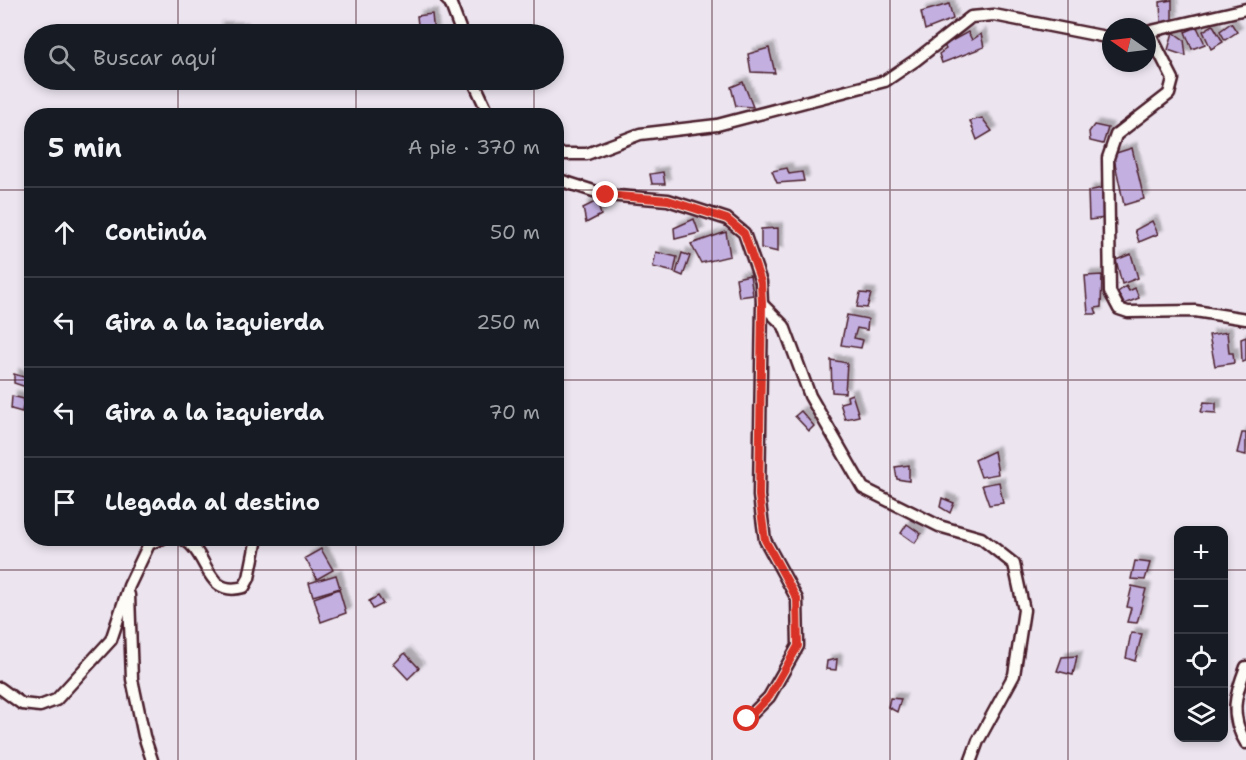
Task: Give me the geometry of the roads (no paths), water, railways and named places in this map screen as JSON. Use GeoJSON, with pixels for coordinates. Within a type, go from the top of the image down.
{"type":"FeatureCollection","features":[{"type":"Feature","properties":{"kind":"street"},"geometry":{"type":"LineString","coordinates":[[447,0],[450,2],[458,24]]}},
{"type":"Feature","properties":{"kind":"street"},"geometry":{"type":"LineString","coordinates":[[1156,30],[1246,9]]}},
{"type":"Feature","properties":{"kind":"street"},"geometry":{"type":"LineString","coordinates":[[564,154],[587,154],[640,134],[717,125],[885,81],[971,17],[994,15],[1102,36]]}},
{"type":"Feature","properties":{"kind":"street"},"geometry":{"type":"LineString","coordinates":[[1156,47],[1173,79],[1169,94],[1116,135],[1108,158],[1110,292],[1119,309],[1128,312],[1195,311],[1246,319]]}},
{"type":"Feature","properties":{"kind":"street"},"geometry":{"type":"LineString","coordinates":[[478,90],[486,108]]}},
{"type":"Feature","properties":{"kind":"street"},"geometry":{"type":"LineString","coordinates":[[564,182],[606,195],[668,200],[727,219],[744,233],[761,282],[759,496],[765,540],[797,599],[798,646],[769,697],[747,719]]}},
{"type":"Feature","properties":{"kind":"street"},"geometry":{"type":"LineString","coordinates":[[762,304],[784,326],[810,396],[863,488],[939,526],[981,538],[1014,564],[1024,610],[1014,675],[978,741],[971,760]]}},
{"type":"Feature","properties":{"kind":"street"},"geometry":{"type":"LineString","coordinates":[[0,688],[22,704],[40,706],[56,700],[111,640],[129,586],[148,546]]}},
{"type":"Feature","properties":{"kind":"street"},"geometry":{"type":"LineString","coordinates":[[193,546],[213,580],[222,588],[235,589],[244,587],[249,578],[255,546]]}},
{"type":"Feature","properties":{"kind":"street"},"geometry":{"type":"LineString","coordinates":[[129,586],[132,679],[144,736],[152,760]]}},
{"type":"Feature","properties":{"kind":"street"},"geometry":{"type":"LineString","coordinates":[[1246,667],[1236,693],[1234,714],[1246,743]]}}]}
